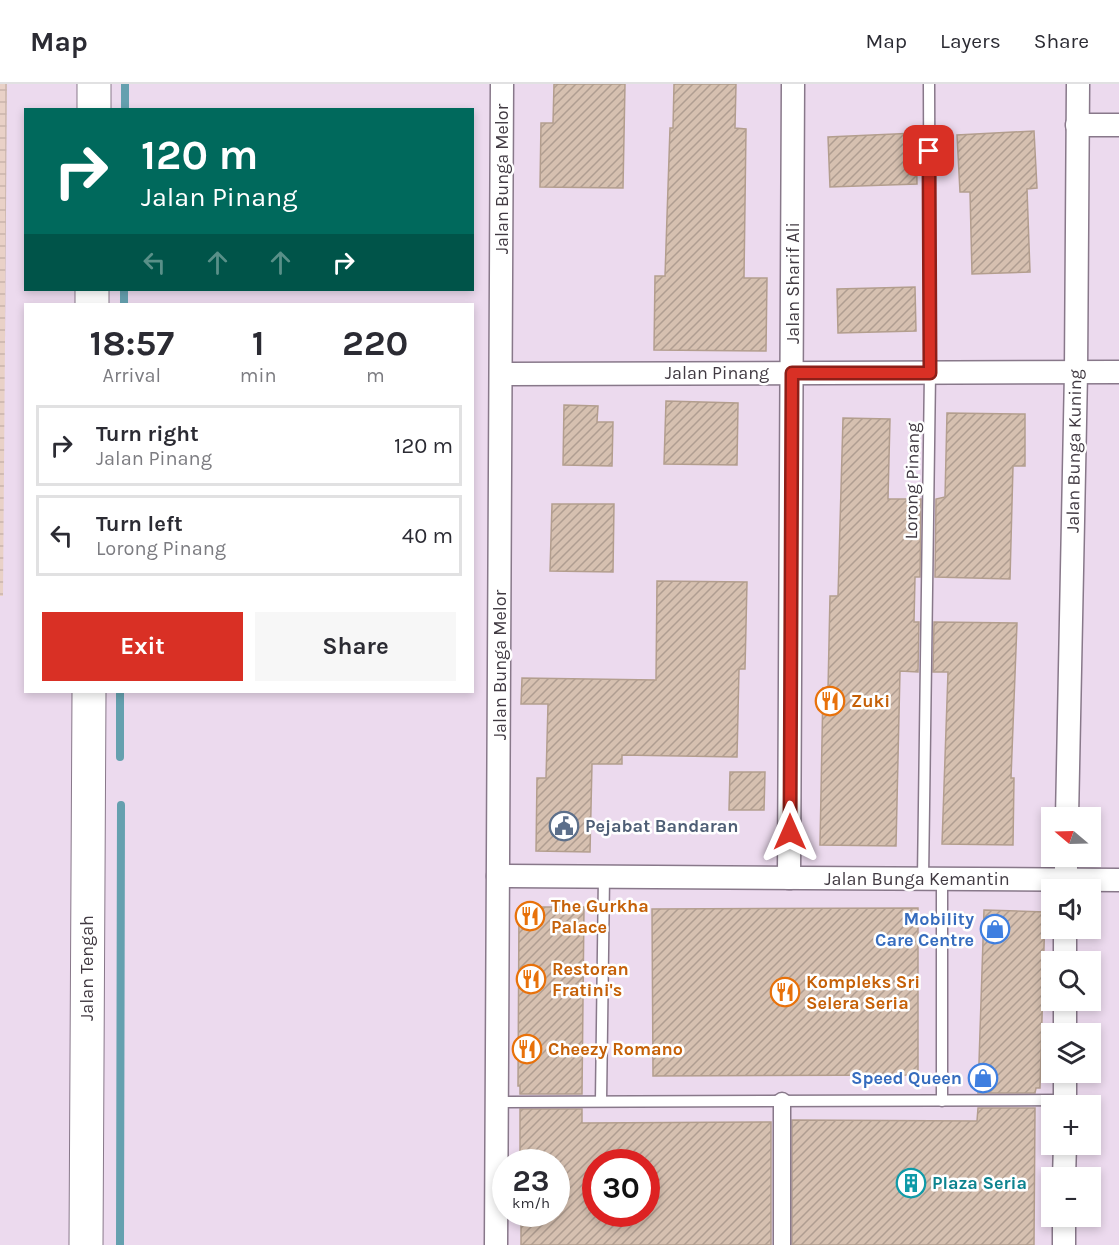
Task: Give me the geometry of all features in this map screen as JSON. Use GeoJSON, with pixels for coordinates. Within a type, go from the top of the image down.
{"type":"FeatureCollection","features":[{"type":"Feature","properties":{"kind":"main road"},"geometry":{"type":"LineString","coordinates":[[94,84],[94,108]]}},
{"type":"Feature","properties":{"kind":"main road","name":"Jalan Tengah"},"geometry":{"type":"LineString","coordinates":[[86,1245],[89,693]]}},
{"type":"Feature","properties":{"kind":"street","name":"Jalan Bunga Melor"},"geometry":{"type":"LineString","coordinates":[[496,1245],[502,84]]}},
{"type":"Feature","properties":{"kind":"street","name":"Jalan Sharif Ali"},"geometry":{"type":"LineString","coordinates":[[789,878],[793,84]]}},
{"type":"Feature","properties":{"kind":"street","name":"Jalan Bunga Kuning"},"geometry":{"type":"LineString","coordinates":[[1067,807],[1076,372],[1078,84]]}},
{"type":"Feature","properties":{"kind":"street"},"geometry":{"type":"LineString","coordinates":[[1077,125],[1119,126]]}},
{"type":"Feature","properties":{"kind":"street","name":"Jalan Pinang"},"geometry":{"type":"LineString","coordinates":[[501,374],[1119,372]]}},
{"type":"Feature","properties":{"kind":"street","name":"Jalan Bunga Kemantin"},"geometry":{"type":"LineString","coordinates":[[498,876],[933,879],[1041,884]]}},
{"type":"Feature","properties":{"kind":"street","name":"Jalan Bunga Kemantin"},"geometry":{"type":"LineString","coordinates":[[1101,882],[1119,880]]}},
{"type":"Feature","properties":{"kind":"street"},"geometry":{"type":"LineString","coordinates":[[782,1101],[782,1245]]}},
{"type":"Feature","properties":{"kind":"street"},"geometry":{"type":"LineString","coordinates":[[1064,1227],[1064,1245]]}},
{"type":"Feature","properties":{"kind":"lane","name":"Lorong Pinang"},"geometry":{"type":"LineString","coordinates":[[929,84],[933,879],[942,1101]]}},
{"type":"Feature","properties":{"kind":"lane"},"geometry":{"type":"LineString","coordinates":[[601,1101],[604,876]]}},
{"type":"Feature","properties":{"kind":"lane"},"geometry":{"type":"LineString","coordinates":[[497,1102],[1041,1103]]}},
{"type":"Feature","properties":{"kind":"shaded area"},"geometry":{"type":"Polygon","coordinates":[[[0,84],[7,84],[3,596],[0,596],[0,84]]]}},
{"type":"Feature","properties":{"kind":"building"},"geometry":{"type":"Polygon","coordinates":[[[554,84],[625,84],[623,188],[540,187],[541,123],[553,123],[554,84]]]}},
{"type":"Feature","properties":{"kind":"building"},"geometry":{"type":"Polygon","coordinates":[[[674,84],[736,84],[735,128],[746,129],[744,278],[767,278],[766,351],[654,350],[655,276],[665,276],[670,128],[673,128],[674,84]]]}},
{"type":"Feature","properties":{"kind":"building"},"geometry":{"type":"Polygon","coordinates":[[[1034,131],[1037,188],[1027,189],[1030,272],[972,274],[970,192],[960,192],[957,135],[1034,131]]]}},
{"type":"Feature","properties":{"kind":"building"},"geometry":{"type":"Polygon","coordinates":[[[916,133],[917,184],[830,187],[828,137],[916,133]]]}},
{"type":"Feature","properties":{"kind":"building"},"geometry":{"type":"Polygon","coordinates":[[[915,287],[916,331],[838,333],[837,289],[915,287]]]}},
{"type":"Feature","properties":{"kind":"building"},"geometry":{"type":"Polygon","coordinates":[[[666,401],[738,403],[737,465],[664,464],[666,401]]]}},
{"type":"Feature","properties":{"kind":"building"},"geometry":{"type":"Polygon","coordinates":[[[564,405],[598,406],[597,422],[613,422],[612,466],[563,465],[564,405]]]}},
{"type":"Feature","properties":{"kind":"building"},"geometry":{"type":"Polygon","coordinates":[[[947,413],[1025,414],[1025,466],[1013,466],[1010,579],[935,577],[936,499],[945,497],[947,413]]]}},
{"type":"Feature","properties":{"kind":"building"},"geometry":{"type":"Polygon","coordinates":[[[843,418],[890,419],[888,499],[921,499],[920,577],[915,577],[914,622],[919,622],[918,672],[900,671],[896,846],[820,845],[823,688],[828,689],[830,596],[838,596],[843,418]]]}},
{"type":"Feature","properties":{"kind":"building"},"geometry":{"type":"Polygon","coordinates":[[[552,504],[614,504],[613,572],[550,571],[552,504]]]}},
{"type":"Feature","properties":{"kind":"building"},"geometry":{"type":"Polygon","coordinates":[[[657,581],[747,582],[745,669],[739,669],[737,757],[622,755],[622,764],[592,764],[590,852],[536,851],[537,778],[546,778],[548,704],[521,704],[522,678],[656,680],[657,581]]]}},
{"type":"Feature","properties":{"kind":"building"},"geometry":{"type":"Polygon","coordinates":[[[934,622],[1017,623],[1011,778],[1014,778],[1013,845],[942,844],[948,672],[933,672],[934,622]]]}},
{"type":"Feature","properties":{"kind":"building"},"geometry":{"type":"Polygon","coordinates":[[[730,772],[765,772],[764,810],[729,810],[730,772]]]}},
{"type":"Feature","properties":{"kind":"building"},"geometry":{"type":"Polygon","coordinates":[[[519,907],[584,907],[582,1094],[520,1094],[520,1086],[518,1086],[519,907]]]}},
{"type":"Feature","properties":{"kind":"building","name":"Kompleks Sri Selera Seria"},"geometry":{"type":"Polygon","coordinates":[[[918,908],[918,1075],[653,1076],[652,909],[918,908]]]}},
{"type":"Feature","properties":{"kind":"building"},"geometry":{"type":"Polygon","coordinates":[[[984,910],[1041,912],[1041,939],[1044,939],[1044,951],[1041,951],[1040,1088],[1036,1088],[1035,1093],[978,1093],[984,910]]]}},
{"type":"Feature","properties":{"kind":"building","name":"Plaza Seria"},"geometry":{"type":"Polygon","coordinates":[[[978,1108],[1035,1108],[1034,1245],[792,1245],[792,1120],[977,1121],[978,1108]]]}},
{"type":"Feature","properties":{"kind":"building"},"geometry":{"type":"Polygon","coordinates":[[[520,1109],[582,1109],[582,1123],[771,1122],[771,1245],[521,1245],[521,1227],[570,1227],[570,1149],[520,1149],[520,1109]]]}},
{"type":"Feature","properties":{"kind":"waterway"},"geometry":{"type":"LineString","coordinates":[[125,84],[125,108]]}},
{"type":"Feature","properties":{"kind":"waterway"},"geometry":{"type":"LineString","coordinates":[[124,291],[124,303]]}},
{"type":"Feature","properties":{"kind":"waterway"},"geometry":{"type":"LineString","coordinates":[[120,693],[120,757]]}},
{"type":"Feature","properties":{"kind":"waterway"},"geometry":{"type":"LineString","coordinates":[[120,1245],[121,805]]}},
{"type":"Feature","properties":{"kind":"place","name":"Zuki"},"geometry":{"type":"Point","coordinates":[830,701]}},
{"type":"Feature","properties":{"kind":"place","name":"Pejabat Bandaran"},"geometry":{"type":"Point","coordinates":[564,826]}},
{"type":"Feature","properties":{"kind":"place","name":"The Gurkha Palace"},"geometry":{"type":"Point","coordinates":[530,916]}},
{"type":"Feature","properties":{"kind":"place","name":"Mobility Care Centre"},"geometry":{"type":"Point","coordinates":[995,929]}},
{"type":"Feature","properties":{"kind":"place","name":"Restoran Fratini's"},"geometry":{"type":"Point","coordinates":[531,979]}},
{"type":"Feature","properties":{"kind":"place","name":"Kompleks Sri Selera Seria"},"geometry":{"type":"Point","coordinates":[785,992]}},
{"type":"Feature","properties":{"kind":"place","name":"Cheezy Romano"},"geometry":{"type":"Point","coordinates":[527,1049]}},
{"type":"Feature","properties":{"kind":"place","name":"Speed Queen"},"geometry":{"type":"Point","coordinates":[983,1078]}},
{"type":"Feature","properties":{"kind":"place","name":"Plaza Seria"},"geometry":{"type":"Point","coordinates":[911,1183]}},
{"type":"Feature","properties":{"kind":"route"},"geometry":{"type":"LineString","coordinates":[[790,832],[792,373],[930,373],[929,151]]}}]}
